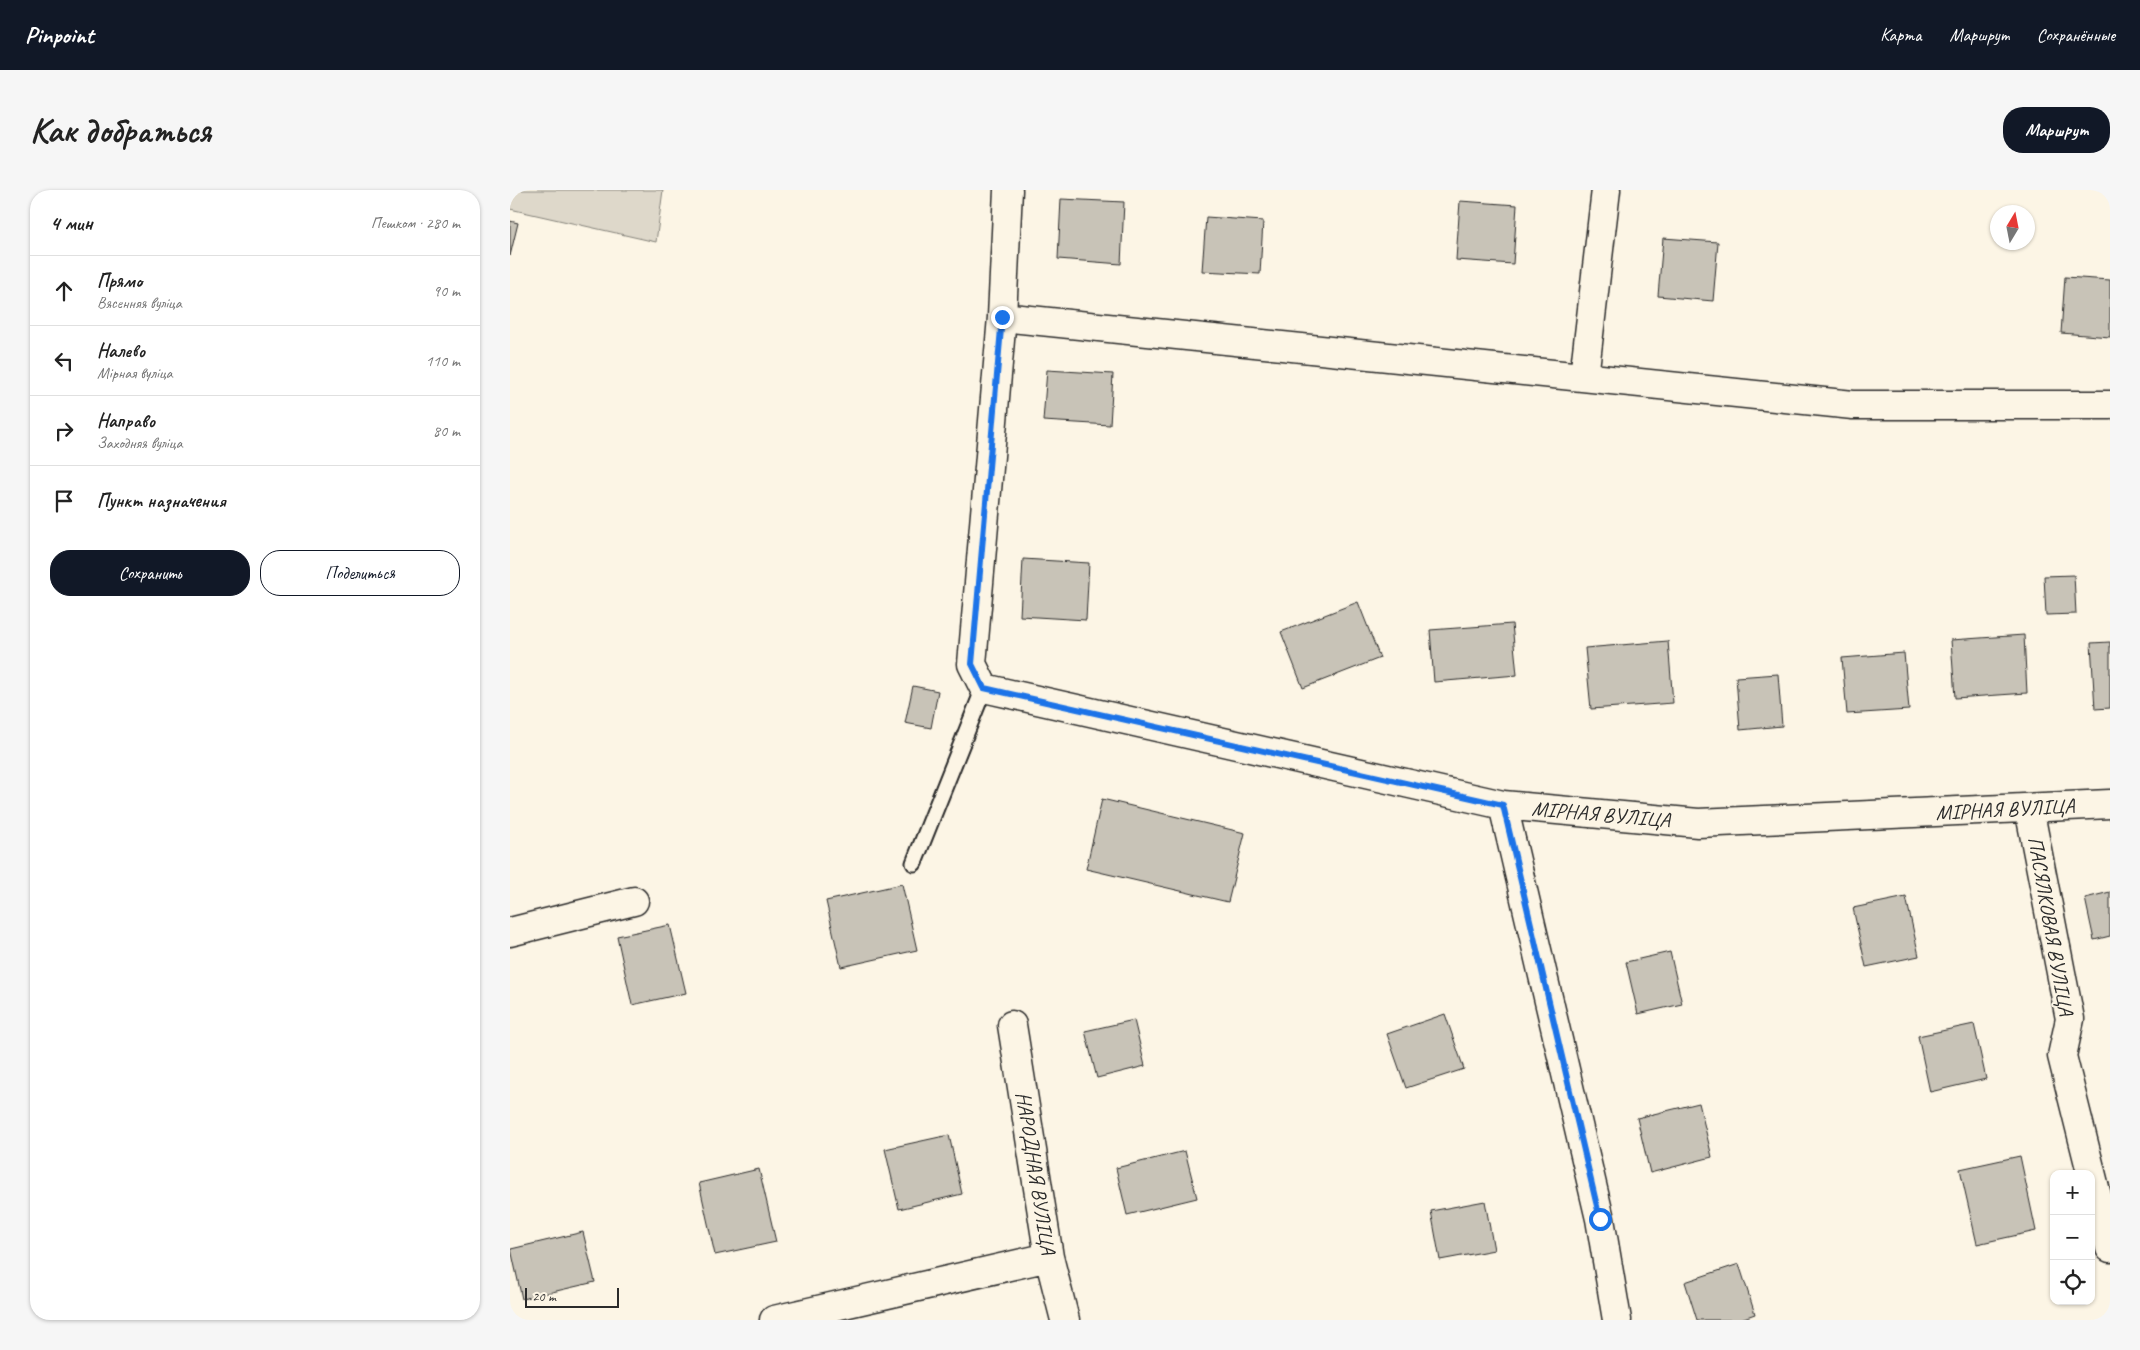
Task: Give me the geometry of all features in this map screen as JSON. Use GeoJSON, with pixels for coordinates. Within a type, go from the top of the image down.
{"type":"FeatureCollection","features":[{"type":"Feature","properties":{"kind":"street"},"geometry":{"type":"LineString","coordinates":[[984,688],[972,664],[1002,317],[1008,190]]}},
{"type":"Feature","properties":{"kind":"street"},"geometry":{"type":"LineString","coordinates":[[1584,377],[1606,190]]}},
{"type":"Feature","properties":{"kind":"street"},"geometry":{"type":"LineString","coordinates":[[1002,317],[1853,405],[2110,405]]}},
{"type":"Feature","properties":{"kind":"street","name":"МІРНАЯ ВУЛІЦА"},"geometry":{"type":"LineString","coordinates":[[984,688],[1503,805],[1698,823],[2110,804]]}},
{"type":"Feature","properties":{"kind":"street"},"geometry":{"type":"LineString","coordinates":[[1503,805],[1600,1219],[1617,1320]]}},
{"type":"Feature","properties":{"kind":"street","name":"ПАСЯЛКОВАЯ ВУЛІЦА"},"geometry":{"type":"LineString","coordinates":[[2029,808],[2070,1019],[2062,1056],[2110,1248]]}},
{"type":"Feature","properties":{"kind":"street"},"geometry":{"type":"LineString","coordinates":[[510,932],[634,901]]}},
{"type":"Feature","properties":{"kind":"street","name":"НАРОДНАЯ ВУЛІЦА"},"geometry":{"type":"LineString","coordinates":[[1012,1025],[1049,1257],[1065,1320]]}},
{"type":"Feature","properties":{"kind":"street"},"geometry":{"type":"LineString","coordinates":[[774,1320],[1049,1257]]}},
{"type":"Feature","properties":{"kind":"lane"},"geometry":{"type":"LineString","coordinates":[[914,863],[984,688]]}},
{"type":"Feature","properties":{"kind":"shaded area"},"geometry":{"type":"Polygon","coordinates":[[[510,190],[663,190],[656,242],[510,209],[510,190]]]}},
{"type":"Feature","properties":{"kind":"building"},"geometry":{"type":"Polygon","coordinates":[[[1061,199],[1124,202],[1121,264],[1058,259],[1061,199]]]}},
{"type":"Feature","properties":{"kind":"building"},"geometry":{"type":"Polygon","coordinates":[[[1460,201],[1517,205],[1513,264],[1456,260],[1460,201]]]}},
{"type":"Feature","properties":{"kind":"building"},"geometry":{"type":"Polygon","coordinates":[[[1206,217],[1263,221],[1260,274],[1202,271],[1206,217]]]}},
{"type":"Feature","properties":{"kind":"building"},"geometry":{"type":"Polygon","coordinates":[[[510,221],[518,223],[510,256],[510,221]]]}},
{"type":"Feature","properties":{"kind":"building"},"geometry":{"type":"Polygon","coordinates":[[[1663,238],[1718,242],[1713,301],[1658,296],[1663,238]]]}},
{"type":"Feature","properties":{"kind":"building"},"geometry":{"type":"Polygon","coordinates":[[[2065,277],[2110,280],[2110,337],[2061,333],[2065,277]]]}},
{"type":"Feature","properties":{"kind":"building"},"geometry":{"type":"Polygon","coordinates":[[[1047,370],[1113,374],[1110,425],[1043,421],[1047,370]]]}},
{"type":"Feature","properties":{"kind":"building"},"geometry":{"type":"Polygon","coordinates":[[[1023,559],[1089,563],[1086,620],[1020,616],[1023,559]]]}},
{"type":"Feature","properties":{"kind":"building"},"geometry":{"type":"Polygon","coordinates":[[[2074,575],[2076,614],[2046,615],[2044,576],[2074,575]]]}},
{"type":"Feature","properties":{"kind":"building"},"geometry":{"type":"Polygon","coordinates":[[[1358,602],[1380,658],[1303,688],[1281,632],[1358,602]]]}},
{"type":"Feature","properties":{"kind":"building"},"geometry":{"type":"Polygon","coordinates":[[[1512,624],[1517,675],[1434,682],[1430,630],[1512,624]]]}},
{"type":"Feature","properties":{"kind":"building"},"geometry":{"type":"Polygon","coordinates":[[[2024,635],[2027,693],[1955,698],[1951,640],[2024,635]]]}},
{"type":"Feature","properties":{"kind":"building"},"geometry":{"type":"Polygon","coordinates":[[[1668,641],[1673,703],[1591,709],[1585,648],[1668,641]]]}},
{"type":"Feature","properties":{"kind":"building"},"geometry":{"type":"Polygon","coordinates":[[[2110,642],[2110,708],[2095,709],[2091,643],[2110,642]]]}},
{"type":"Feature","properties":{"kind":"building"},"geometry":{"type":"Polygon","coordinates":[[[1904,653],[1909,710],[1847,714],[1842,658],[1904,653]]]}},
{"type":"Feature","properties":{"kind":"building"},"geometry":{"type":"Polygon","coordinates":[[[1778,674],[1782,726],[1740,730],[1736,677],[1778,674]]]}},
{"type":"Feature","properties":{"kind":"building"},"geometry":{"type":"Polygon","coordinates":[[[913,686],[938,691],[931,728],[905,723],[913,686]]]}},
{"type":"Feature","properties":{"kind":"building"},"geometry":{"type":"Polygon","coordinates":[[[1102,799],[1245,833],[1228,902],[1086,869],[1102,799]]]}},
{"type":"Feature","properties":{"kind":"building"},"geometry":{"type":"Polygon","coordinates":[[[902,884],[917,950],[841,967],[826,901],[902,884]]]}},
{"type":"Feature","properties":{"kind":"building"},"geometry":{"type":"Polygon","coordinates":[[[2110,892],[2110,936],[2094,940],[2085,898],[2110,892]]]}},
{"type":"Feature","properties":{"kind":"building"},"geometry":{"type":"Polygon","coordinates":[[[1906,897],[1919,956],[1866,967],[1853,908],[1906,897]]]}},
{"type":"Feature","properties":{"kind":"building"},"geometry":{"type":"Polygon","coordinates":[[[670,925],[686,993],[632,1005],[617,936],[670,925]]]}},
{"type":"Feature","properties":{"kind":"building"},"geometry":{"type":"Polygon","coordinates":[[[1670,952],[1682,1004],[1638,1014],[1626,962],[1670,952]]]}},
{"type":"Feature","properties":{"kind":"building"},"geometry":{"type":"Polygon","coordinates":[[[1445,1014],[1464,1069],[1406,1088],[1387,1034],[1445,1014]]]}},
{"type":"Feature","properties":{"kind":"building"},"geometry":{"type":"Polygon","coordinates":[[[1134,1020],[1145,1066],[1097,1078],[1085,1031],[1134,1020]]]}},
{"type":"Feature","properties":{"kind":"building"},"geometry":{"type":"Polygon","coordinates":[[[1974,1024],[1986,1079],[1930,1092],[1918,1036],[1974,1024]]]}},
{"type":"Feature","properties":{"kind":"building"},"geometry":{"type":"Polygon","coordinates":[[[1699,1103],[1712,1157],[1650,1173],[1637,1118],[1699,1103]]]}},
{"type":"Feature","properties":{"kind":"building"},"geometry":{"type":"Polygon","coordinates":[[[949,1135],[962,1194],[899,1209],[885,1149],[949,1135]]]}},
{"type":"Feature","properties":{"kind":"building"},"geometry":{"type":"Polygon","coordinates":[[[1185,1151],[1197,1198],[1127,1215],[1116,1168],[1185,1151]]]}},
{"type":"Feature","properties":{"kind":"building"},"geometry":{"type":"Polygon","coordinates":[[[2020,1156],[2036,1231],[1977,1244],[1960,1169],[2020,1156]]]}},
{"type":"Feature","properties":{"kind":"building"},"geometry":{"type":"Polygon","coordinates":[[[759,1169],[776,1242],[715,1255],[699,1183],[759,1169]]]}},
{"type":"Feature","properties":{"kind":"building"},"geometry":{"type":"Polygon","coordinates":[[[1485,1201],[1494,1250],[1440,1260],[1431,1211],[1485,1201]]]}},
{"type":"Feature","properties":{"kind":"building"},"geometry":{"type":"Polygon","coordinates":[[[583,1232],[595,1282],[522,1299],[511,1249],[583,1232]]]}},
{"type":"Feature","properties":{"kind":"building"},"geometry":{"type":"Polygon","coordinates":[[[1739,1264],[1755,1314],[1738,1320],[1697,1320],[1685,1282],[1739,1264]]]}},
{"type":"Feature","properties":{"kind":"route"},"geometry":{"type":"LineString","coordinates":[[1002,317],[972,664],[984,688],[1503,805],[1600,1219]]}}]}
